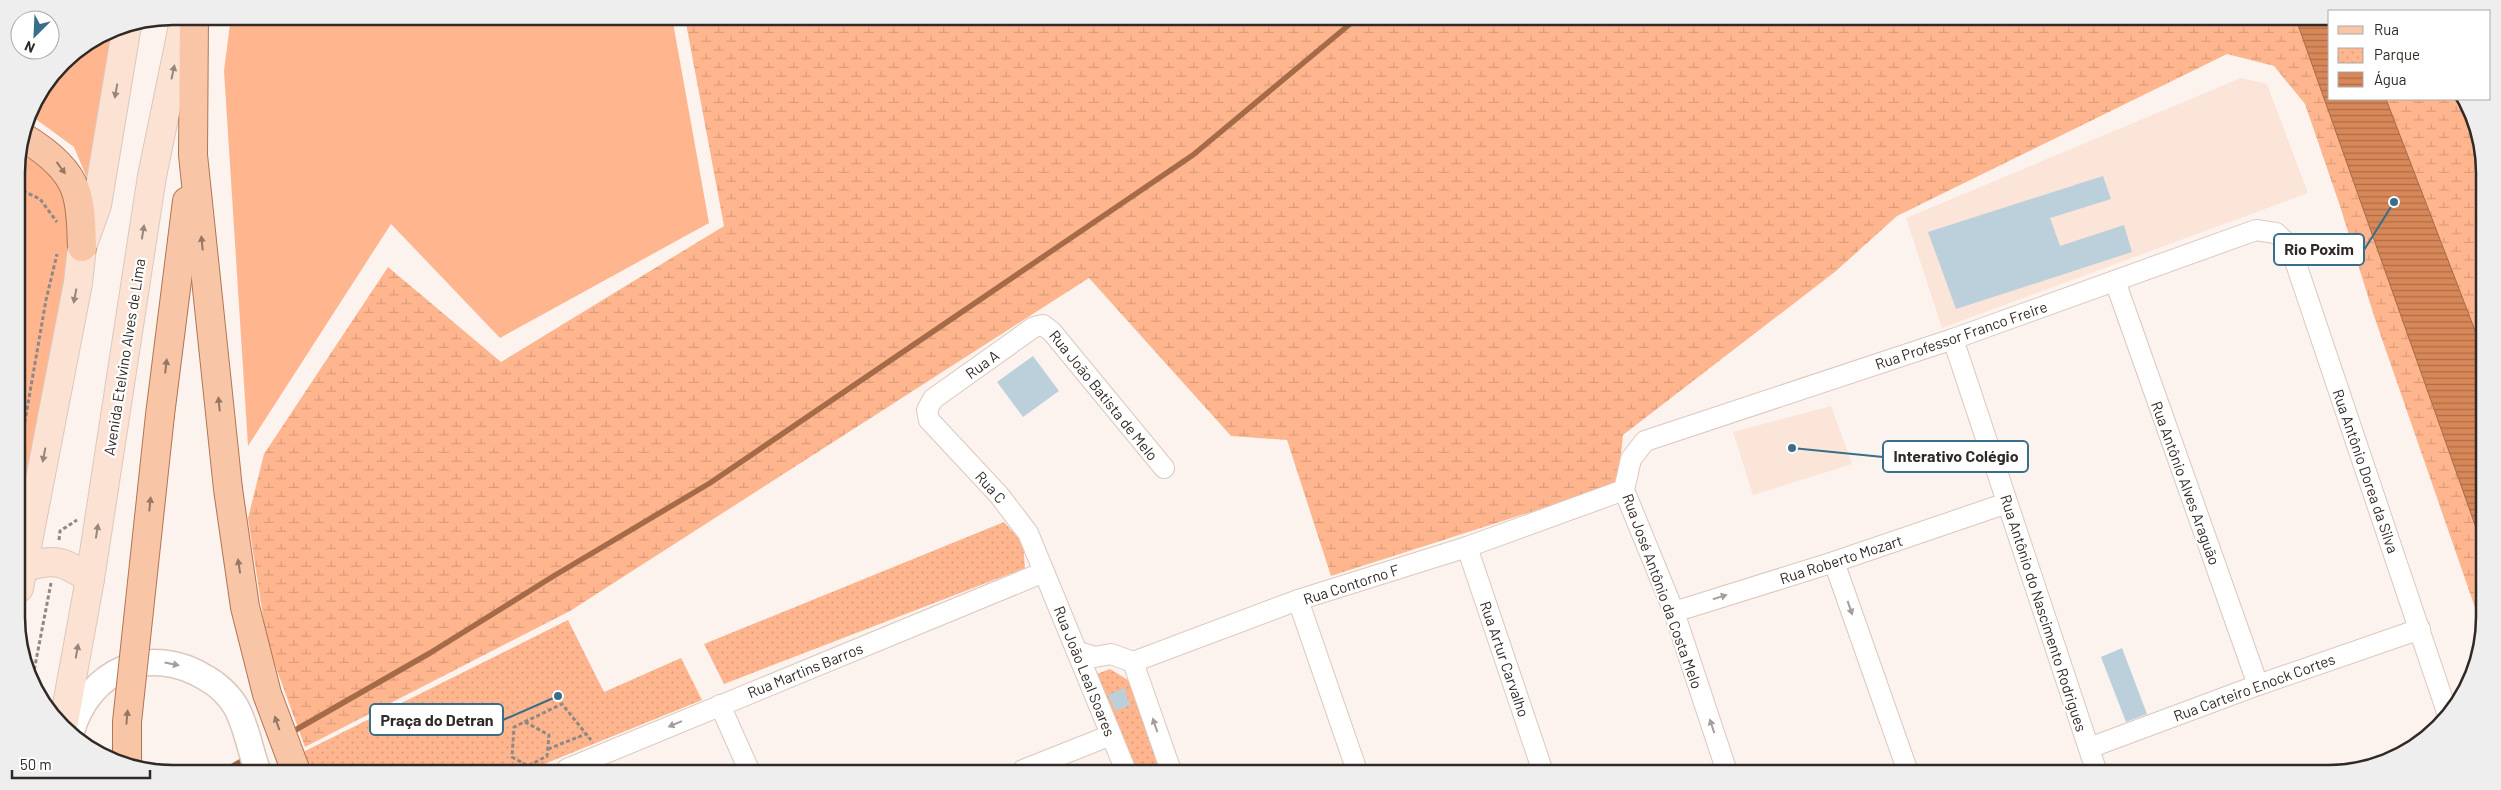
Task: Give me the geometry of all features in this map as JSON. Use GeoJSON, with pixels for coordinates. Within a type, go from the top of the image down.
{"type":"FeatureCollection","features":[{"type":"Feature","properties":{"kind":"main road","name":"Avenida Etelvino Alves de Lima"},"geometry":{"type":"LineString","coordinates":[[65,718],[90,579],[151,182],[183,25]]}},
{"type":"Feature","properties":{"kind":"main road"},"geometry":{"type":"LineString","coordinates":[[194,25],[193,154],[228,489],[245,607],[267,694],[294,765]]}},
{"type":"Feature","properties":{"kind":"main road"},"geometry":{"type":"LineString","coordinates":[[70,249],[97,206],[126,33]]}},
{"type":"Feature","properties":{"kind":"main road"},"geometry":{"type":"LineString","coordinates":[[25,553],[78,283],[70,249],[80,213],[75,188],[57,163],[38,145],[29,140]]}},
{"type":"Feature","properties":{"kind":"main road"},"geometry":{"type":"LineString","coordinates":[[127,757],[126,722],[160,414],[193,154]]}},
{"type":"Feature","properties":{"kind":"main road"},"geometry":{"type":"LineString","coordinates":[[25,575],[46,561],[55,561],[67,564],[90,579]]}},
{"type":"Feature","properties":{"kind":"street","name":"Rua Professor Franco Freire"},"geometry":{"type":"LineString","coordinates":[[1646,441],[1953,339],[2256,230],[2276,233]]}},
{"type":"Feature","properties":{"kind":"street","name":"Rua Antônio Dorea da Silva"},"geometry":{"type":"LineString","coordinates":[[2276,233],[2290,246],[2445,707]]}},
{"type":"Feature","properties":{"kind":"street","name":"Rua Antônio Alves Araguão"},"geometry":{"type":"LineString","coordinates":[[2115,281],[2258,685]]}},
{"type":"Feature","properties":{"kind":"street","name":"Rua A"},"geometry":{"type":"LineString","coordinates":[[927,410],[933,399],[1034,327],[1043,325]]}},
{"type":"Feature","properties":{"kind":"street","name":"Rua João Batista de Melo"},"geometry":{"type":"LineString","coordinates":[[1043,325],[1052,332],[1164,468]]}},
{"type":"Feature","properties":{"kind":"street","name":"Rua Antônio do Nascimento Rodrigues"},"geometry":{"type":"LineString","coordinates":[[1953,339],[2094,765]]}},
{"type":"Feature","properties":{"kind":"street","name":"Rua C"},"geometry":{"type":"LineString","coordinates":[[927,410],[930,420],[1015,514],[1028,533],[1044,572]]}},
{"type":"Feature","properties":{"kind":"street","name":"Rua José Antônio da Costa Melo"},"geometry":{"type":"LineString","coordinates":[[1646,441],[1631,459],[1624,490],[1674,612],[1725,765]]}},
{"type":"Feature","properties":{"kind":"street","name":"Rua Contorno F"},"geometry":{"type":"LineString","coordinates":[[1132,662],[1298,600],[1467,547],[1624,490]]}},
{"type":"Feature","properties":{"kind":"street","name":"Rua Roberto Mozart"},"geometry":{"type":"LineString","coordinates":[[1674,612],[1834,562],[2007,503]]}},
{"type":"Feature","properties":{"kind":"street","name":"Rua Artur Carvalho"},"geometry":{"type":"LineString","coordinates":[[1467,547],[1541,765]]}},
{"type":"Feature","properties":{"kind":"street"},"geometry":{"type":"LineString","coordinates":[[1834,562],[1906,765]]}},
{"type":"Feature","properties":{"kind":"street","name":"Rua João Leal Soares"},"geometry":{"type":"LineString","coordinates":[[1044,572],[1079,652],[1124,765]]}},
{"type":"Feature","properties":{"kind":"street","name":"Rua Martins Barros"},"geometry":{"type":"LineString","coordinates":[[577,765],[1044,572]]}},
{"type":"Feature","properties":{"kind":"street"},"geometry":{"type":"LineString","coordinates":[[1298,600],[1356,765]]}},
{"type":"Feature","properties":{"kind":"street","name":"Rua Carteiro Enock Cortes"},"geometry":{"type":"LineString","coordinates":[[2089,748],[2258,685],[2420,629]]}},
{"type":"Feature","properties":{"kind":"street"},"geometry":{"type":"LineString","coordinates":[[1079,652],[1095,657],[1111,654],[1132,662],[1169,765]]}},
{"type":"Feature","properties":{"kind":"street"},"geometry":{"type":"LineString","coordinates":[[73,726],[87,698],[102,681],[118,670],[141,662],[169,662],[191,668],[216,684],[236,706],[256,765]]}},
{"type":"Feature","properties":{"kind":"street"},"geometry":{"type":"LineString","coordinates":[[720,705],[746,765]]}},
{"type":"Feature","properties":{"kind":"street"},"geometry":{"type":"LineString","coordinates":[[1036,765],[1111,735]]}},
{"type":"Feature","properties":{"kind":"path"},"geometry":{"type":"LineString","coordinates":[[25,192],[40,199],[54,215],[58,224]]}},
{"type":"Feature","properties":{"kind":"path"},"geometry":{"type":"LineString","coordinates":[[25,421],[46,300],[70,249]]}},
{"type":"Feature","properties":{"kind":"path"},"geometry":{"type":"LineString","coordinates":[[35,671],[60,531]]}},
{"type":"Feature","properties":{"kind":"path"},"geometry":{"type":"LineString","coordinates":[[526,765],[512,757],[514,727],[562,704],[602,755]]}},
{"type":"Feature","properties":{"kind":"path"},"geometry":{"type":"LineString","coordinates":[[525,722],[549,735],[547,756],[530,765]]}},
{"type":"Feature","properties":{"kind":"path"},"geometry":{"type":"LineString","coordinates":[[548,749],[586,734]]}},
{"type":"Feature","properties":{"kind":"shaded area"},"geometry":{"type":"Polygon","coordinates":[[[2241,78],[2267,84],[2308,193],[1942,328],[1906,218],[2241,78]]]}},
{"type":"Feature","properties":{"kind":"shaded area"},"geometry":{"type":"Polygon","coordinates":[[[1831,406],[1852,464],[1753,495],[1733,432],[1831,406]]]}},
{"type":"Feature","properties":{"kind":"green space"},"geometry":{"type":"Polygon","coordinates":[[[230,25],[673,25],[709,223],[500,338],[391,224],[248,446],[224,71],[230,25]]]}},
{"type":"Feature","properties":{"kind":"green space"},"geometry":{"type":"Polygon","coordinates":[[[686,25],[2328,25],[2328,100],[2456,100],[2468,125],[2473,144],[2476,163],[2476,610],[2374,316],[2340,206],[2305,104],[2274,66],[2227,54],[1897,216],[1836,271],[1623,435],[1618,484],[1331,576],[1287,440],[1231,436],[1089,278],[570,611],[305,747],[267,643],[248,518],[264,454],[388,267],[501,362],[724,226],[686,25]]]}},
{"type":"Feature","properties":{"kind":"green space"},"geometry":{"type":"Polygon","coordinates":[[[111,38],[89,183],[74,147],[35,119],[36,116],[45,99],[68,68],[91,50],[111,38]]]}},
{"type":"Feature","properties":{"kind":"green space"},"geometry":{"type":"Polygon","coordinates":[[[26,157],[42,165],[81,215],[25,527],[26,157]]]}},
{"type":"Feature","properties":{"kind":"green space"},"geometry":{"type":"Polygon","coordinates":[[[1004,522],[1023,543],[1025,568],[724,684],[704,644],[1004,522]]]}},
{"type":"Feature","properties":{"kind":"green space"},"geometry":{"type":"Polygon","coordinates":[[[568,620],[604,692],[681,658],[702,700],[542,765],[303,765],[299,754],[568,620]]]}},
{"type":"Feature","properties":{"kind":"green space"},"geometry":{"type":"Polygon","coordinates":[[[1110,669],[1133,683],[1165,765],[1131,765],[1094,675],[1110,669]]]}},
{"type":"Feature","properties":{"kind":"water"},"geometry":{"type":"Polygon","coordinates":[[[2298,25],[2328,25],[2328,100],[2386,100],[2476,333],[2476,528],[2298,25]]]}},
{"type":"Feature","properties":{"kind":"building"},"geometry":{"type":"Polygon","coordinates":[[[2103,176],[2111,199],[2050,218],[2060,246],[2124,225],[2132,252],[1956,309],[1928,232],[2103,176]]]}},
{"type":"Feature","properties":{"kind":"building"},"geometry":{"type":"Polygon","coordinates":[[[1033,356],[1059,391],[1023,417],[997,382],[1033,356]]]}},
{"type":"Feature","properties":{"kind":"building"},"geometry":{"type":"Polygon","coordinates":[[[2122,648],[2147,714],[2126,722],[2101,657],[2122,648]]]}},
{"type":"Feature","properties":{"kind":"building"},"geometry":{"type":"Polygon","coordinates":[[[1124,688],[1130,705],[1116,711],[1108,695],[1124,688]]]}},
{"type":"Feature","properties":{"kind":"waterway"},"geometry":{"type":"LineString","coordinates":[[292,732],[430,653],[552,577],[710,483],[1193,155],[1349,25]]}},
{"type":"Feature","properties":{"kind":"waterway"},"geometry":{"type":"LineString","coordinates":[[235,765],[243,760]]}},
{"type":"Feature","properties":{"kind":"place","name":"Rio Poxim"},"geometry":{"type":"Point","coordinates":[2394,202]}},
{"type":"Feature","properties":{"kind":"place","name":"Interativo Colégio"},"geometry":{"type":"Point","coordinates":[1792,448]}},
{"type":"Feature","properties":{"kind":"place","name":"Praça do Detran"},"geometry":{"type":"Point","coordinates":[558,696]}}]}
